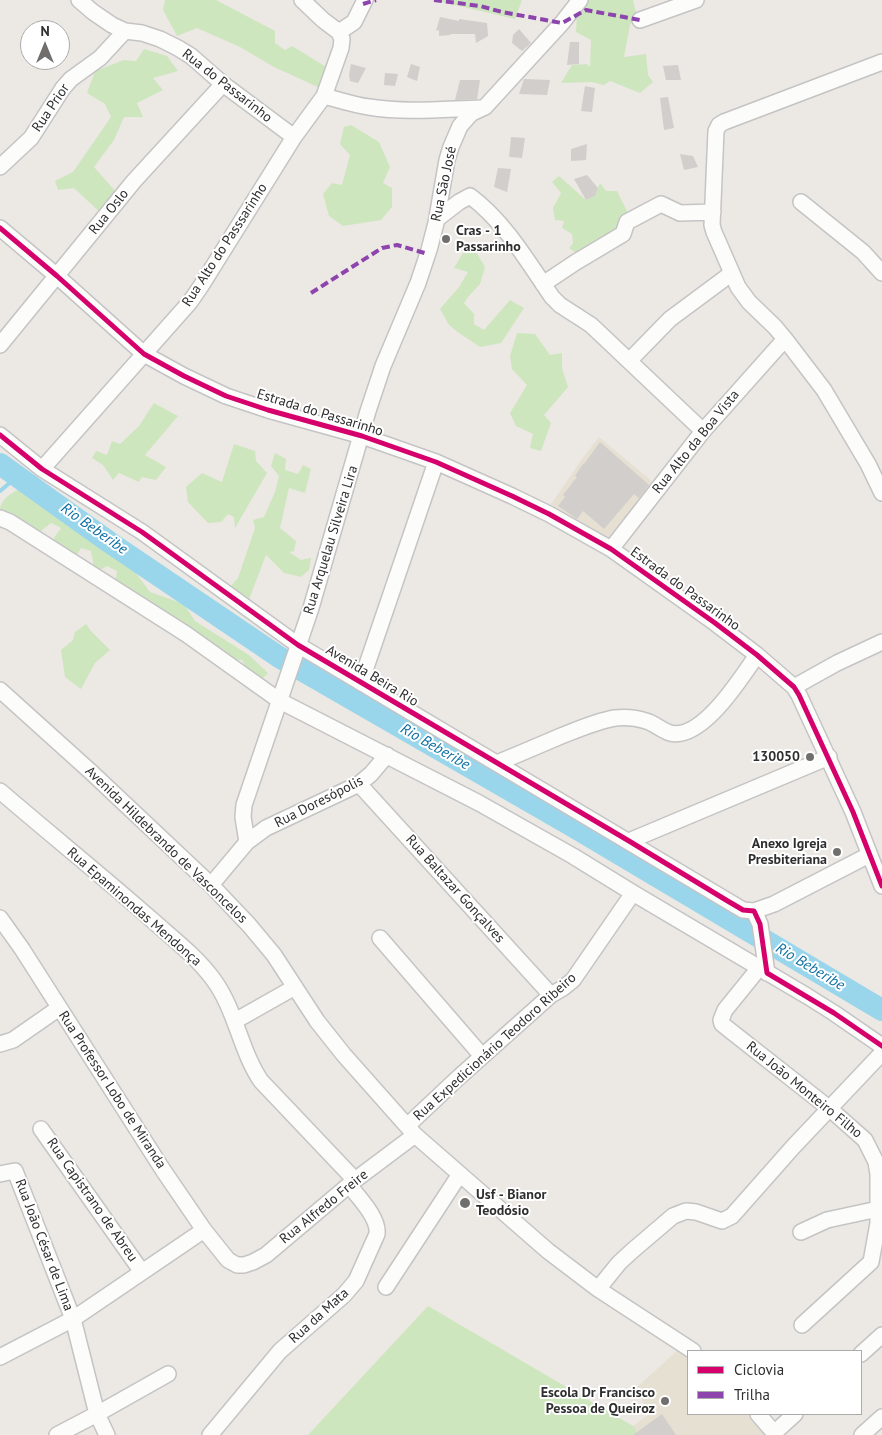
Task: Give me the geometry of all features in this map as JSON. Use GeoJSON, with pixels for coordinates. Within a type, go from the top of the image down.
{"type":"FeatureCollection","features":[{"type":"Feature","properties":{"kind":"street","name":"Rua do Passarinho"},"geometry":{"type":"LineString","coordinates":[[79,0],[103,19],[125,31],[142,33],[160,39],[191,56],[223,84],[294,137]]}},
{"type":"Feature","properties":{"kind":"street"},"geometry":{"type":"LineString","coordinates":[[302,0],[339,32],[354,22],[365,0]]}},
{"type":"Feature","properties":{"kind":"street","name":"Rua São José"},"geometry":{"type":"LineString","coordinates":[[362,436],[383,366],[428,254],[437,219],[447,160],[460,126],[472,113],[485,107],[562,23],[580,0]]}},
{"type":"Feature","properties":{"kind":"street"},"geometry":{"type":"LineString","coordinates":[[640,20],[696,0]]}},
{"type":"Feature","properties":{"kind":"street","name":"Rua Prior"},"geometry":{"type":"LineString","coordinates":[[0,168],[31,138],[63,88],[71,79],[100,58],[125,31]]}},
{"type":"Feature","properties":{"kind":"street","name":"Rua Alto do Passsarinho"},"geometry":{"type":"LineString","coordinates":[[42,469],[190,302],[201,286],[294,137],[324,96],[341,48],[342,39],[339,32]]}},
{"type":"Feature","properties":{"kind":"street"},"geometry":{"type":"LineString","coordinates":[[882,62],[719,125],[716,131],[712,224],[738,286],[749,302],[785,339],[824,390],[868,464],[882,493]]}},
{"type":"Feature","properties":{"kind":"street","name":"Rua Oslo"},"geometry":{"type":"LineString","coordinates":[[0,345],[134,181],[223,84]]}},
{"type":"Feature","properties":{"kind":"street"},"geometry":{"type":"LineString","coordinates":[[324,96],[355,105],[383,109],[485,107]]}},
{"type":"Feature","properties":{"kind":"street"},"geometry":{"type":"LineString","coordinates":[[437,219],[470,196],[482,205],[502,227],[552,297],[560,305],[591,325],[703,431]]}},
{"type":"Feature","properties":{"kind":"street"},"geometry":{"type":"LineString","coordinates":[[801,202],[863,252],[882,272]]}},
{"type":"Feature","properties":{"kind":"street"},"geometry":{"type":"LineString","coordinates":[[544,284],[623,234],[626,222],[661,204],[680,213],[713,212]]}},
{"type":"Feature","properties":{"kind":"street","name":"Estrada do Passarinho"},"geometry":{"type":"LineString","coordinates":[[0,228],[144,354],[226,396],[268,410],[362,436],[436,462],[512,496],[549,514],[610,549],[715,623],[794,686],[829,757],[882,886]]}},
{"type":"Feature","properties":{"kind":"street"},"geometry":{"type":"LineString","coordinates":[[629,361],[670,319],[732,273]]}},
{"type":"Feature","properties":{"kind":"street","name":"Rua Alto da Boa Vista"},"geometry":{"type":"LineString","coordinates":[[610,549],[703,431],[785,339]]}},
{"type":"Feature","properties":{"kind":"street","name":"Avenida Beira Rio"},"geometry":{"type":"LineString","coordinates":[[0,435],[42,469],[142,532],[296,650],[361,682],[754,915]]}},
{"type":"Feature","properties":{"kind":"street","name":"Rua Arquelau Silveira Lira"},"geometry":{"type":"LineString","coordinates":[[246,842],[243,817],[244,805],[296,650],[362,436]]}},
{"type":"Feature","properties":{"kind":"street","name":"Avenida Beira Rio"},"geometry":{"type":"LineString","coordinates":[[361,682],[436,462]]}},
{"type":"Feature","properties":{"kind":"street"},"geometry":{"type":"LineString","coordinates":[[0,518],[10,522],[186,634],[333,730],[387,755],[479,803],[573,856],[633,894],[764,967],[882,1046]]}},
{"type":"Feature","properties":{"kind":"street"},"geometry":{"type":"LineString","coordinates":[[794,686],[882,642]]}},
{"type":"Feature","properties":{"kind":"street"},"geometry":{"type":"LineString","coordinates":[[497,763],[604,720],[633,718],[646,721],[667,732],[683,733],[699,724],[720,706],[757,655]]}},
{"type":"Feature","properties":{"kind":"street","name":"Avenida Hildebrando de Vasconcelos"},"geometry":{"type":"LineString","coordinates":[[0,690],[91,772],[211,885],[250,925],[274,955],[317,1021],[344,1055],[411,1131],[548,1251],[598,1289],[691,1350]]}},
{"type":"Feature","properties":{"kind":"street","name":"Rua Doresópolis"},"geometry":{"type":"LineString","coordinates":[[246,842],[266,828],[359,784],[371,774],[387,755]]}},
{"type":"Feature","properties":{"kind":"street"},"geometry":{"type":"LineString","coordinates":[[629,841],[829,757]]}},
{"type":"Feature","properties":{"kind":"street","name":"Rua Baltazar Gonçalves"},"geometry":{"type":"LineString","coordinates":[[359,784],[551,995]]}},
{"type":"Feature","properties":{"kind":"street","name":"Rua Epaminondas Mendonça"},"geometry":{"type":"LineString","coordinates":[[0,792],[123,894],[197,960],[222,992],[250,1063],[262,1081],[352,1183]]}},
{"type":"Feature","properties":{"kind":"street"},"geometry":{"type":"LineString","coordinates":[[211,885],[246,842]]}},
{"type":"Feature","properties":{"kind":"street"},"geometry":{"type":"LineString","coordinates":[[764,967],[754,915],[869,855]]}},
{"type":"Feature","properties":{"kind":"street","name":"Rua Expedicionário Teodoro Ribeiro"},"geometry":{"type":"LineString","coordinates":[[411,1131],[482,1056],[551,995],[573,980],[633,894]]}},
{"type":"Feature","properties":{"kind":"street","name":"Rua Professor Lobo de Miranda"},"geometry":{"type":"LineString","coordinates":[[0,918],[163,1170],[204,1230],[228,1260]]}},
{"type":"Feature","properties":{"kind":"street"},"geometry":{"type":"LineString","coordinates":[[380,938],[482,1056]]}},
{"type":"Feature","properties":{"kind":"street","name":"Rua João Monteiro Filho"},"geometry":{"type":"LineString","coordinates":[[764,967],[725,1010],[720,1020],[722,1024],[830,1109],[865,1140],[876,1162],[878,1174],[877,1266]]}},
{"type":"Feature","properties":{"kind":"street"},"geometry":{"type":"LineString","coordinates":[[235,1021],[295,987]]}},
{"type":"Feature","properties":{"kind":"street"},"geometry":{"type":"LineString","coordinates":[[0,1044],[13,1040],[59,1008]]}},
{"type":"Feature","properties":{"kind":"street"},"geometry":{"type":"LineString","coordinates":[[598,1289],[632,1251],[673,1216],[686,1210],[722,1221],[732,1216],[793,1147],[882,1053]]}},
{"type":"Feature","properties":{"kind":"street","name":"Rua Capistrano de Abreu"},"geometry":{"type":"LineString","coordinates":[[42,1129],[142,1272]]}},
{"type":"Feature","properties":{"kind":"street","name":"Rua Alfredo Freire"},"geometry":{"type":"LineString","coordinates":[[228,1260],[244,1265],[266,1255],[411,1131]]}},
{"type":"Feature","properties":{"kind":"street","name":"Rua João César de Lima"},"geometry":{"type":"LineString","coordinates":[[7,1172],[73,1319],[97,1414],[107,1435]]}},
{"type":"Feature","properties":{"kind":"street"},"geometry":{"type":"LineString","coordinates":[[386,1287],[460,1174]]}},
{"type":"Feature","properties":{"kind":"street","name":"Rua da Mata"},"geometry":{"type":"LineString","coordinates":[[210,1435],[280,1352],[344,1295],[356,1281],[378,1228],[377,1223],[352,1183]]}},
{"type":"Feature","properties":{"kind":"street"},"geometry":{"type":"LineString","coordinates":[[801,1232],[827,1220],[878,1210]]}},
{"type":"Feature","properties":{"kind":"street"},"geometry":{"type":"LineString","coordinates":[[0,1357],[73,1319],[204,1230]]}},
{"type":"Feature","properties":{"kind":"street"},"geometry":{"type":"LineString","coordinates":[[802,1325],[877,1266]]}},
{"type":"Feature","properties":{"kind":"street"},"geometry":{"type":"LineString","coordinates":[[862,1353],[882,1335]]}},
{"type":"Feature","properties":{"kind":"street"},"geometry":{"type":"LineString","coordinates":[[57,1435],[168,1374]]}},
{"type":"Feature","properties":{"kind":"street"},"geometry":{"type":"LineString","coordinates":[[759,1415],[775,1434],[795,1415]]}},
{"type":"Feature","properties":{"kind":"street"},"geometry":{"type":"LineString","coordinates":[[862,1435],[882,1417]]}},
{"type":"Feature","properties":{"kind":"shaded area"},"geometry":{"type":"Polygon","coordinates":[[[599,437],[654,483],[608,538],[580,524],[551,504],[599,437]]]}},
{"type":"Feature","properties":{"kind":"shaded area","name":"Escola Dr Francisco Pessoa de Queiroz"},"geometry":{"type":"Polygon","coordinates":[[[680,1348],[687,1353],[687,1415],[752,1415],[768,1435],[638,1435],[633,1426],[649,1414],[636,1388],[680,1348]]]}},
{"type":"Feature","properties":{"kind":"green space"},"geometry":{"type":"Polygon","coordinates":[[[165,0],[216,0],[275,31],[275,43],[285,50],[292,46],[328,68],[322,89],[274,67],[240,47],[197,28],[177,36],[163,10],[165,0]]]}},
{"type":"Feature","properties":{"kind":"green space"},"geometry":{"type":"Polygon","coordinates":[[[434,0],[522,0],[515,19],[434,0]]]}},
{"type":"Feature","properties":{"kind":"green space"},"geometry":{"type":"Polygon","coordinates":[[[578,0],[633,0],[636,13],[630,25],[624,57],[646,54],[648,75],[653,82],[640,93],[610,81],[604,85],[591,82],[561,83],[572,65],[587,64],[590,67],[591,40],[576,32],[578,0]]]}},
{"type":"Feature","properties":{"kind":"green space"},"geometry":{"type":"Polygon","coordinates":[[[144,49],[167,56],[178,71],[153,78],[163,90],[137,103],[143,117],[124,117],[114,140],[94,167],[117,193],[105,217],[74,188],[58,190],[55,181],[73,172],[111,117],[105,104],[87,93],[95,71],[124,60],[136,61],[144,49]]]}},
{"type":"Feature","properties":{"kind":"green space"},"geometry":{"type":"Polygon","coordinates":[[[351,125],[379,142],[390,167],[383,183],[392,188],[392,207],[381,220],[343,226],[329,216],[323,194],[332,183],[342,185],[350,155],[340,144],[344,127],[351,125]]]}},
{"type":"Feature","properties":{"kind":"green space"},"geometry":{"type":"Polygon","coordinates":[[[559,176],[586,200],[595,196],[600,183],[606,191],[617,191],[629,215],[619,231],[576,253],[569,248],[573,243],[572,234],[562,228],[564,221],[555,220],[553,208],[561,193],[552,182],[559,176]]]}},
{"type":"Feature","properties":{"kind":"green space"},"geometry":{"type":"Polygon","coordinates":[[[472,245],[485,267],[480,284],[464,303],[474,314],[474,324],[484,330],[510,300],[524,308],[501,343],[480,347],[449,325],[440,309],[459,287],[468,272],[454,268],[464,251],[472,245]]]}},
{"type":"Feature","properties":{"kind":"green space"},"geometry":{"type":"Polygon","coordinates":[[[517,333],[535,334],[550,355],[562,353],[562,368],[568,387],[544,415],[551,423],[541,451],[530,448],[533,434],[516,426],[510,413],[527,385],[512,369],[510,356],[517,333]]]}},
{"type":"Feature","properties":{"kind":"green space"},"geometry":{"type":"Polygon","coordinates":[[[154,403],[178,416],[145,455],[166,467],[156,480],[142,477],[139,482],[119,473],[113,480],[103,465],[92,458],[96,451],[107,455],[112,441],[120,444],[139,426],[154,403]]]}},
{"type":"Feature","properties":{"kind":"green space"},"geometry":{"type":"Polygon","coordinates":[[[234,444],[255,451],[256,461],[267,473],[235,528],[234,517],[228,514],[221,522],[208,523],[188,502],[186,487],[202,473],[222,482],[234,444]]]}},
{"type":"Feature","properties":{"kind":"green space"},"geometry":{"type":"Polygon","coordinates":[[[275,453],[286,459],[285,470],[298,474],[303,465],[311,469],[305,493],[289,488],[280,528],[296,541],[294,551],[289,552],[301,560],[311,558],[309,570],[301,577],[284,573],[266,555],[248,602],[230,587],[238,578],[255,528],[253,520],[264,517],[275,492],[279,476],[271,466],[275,453]]]}},
{"type":"Feature","properties":{"kind":"green space"},"geometry":{"type":"Polygon","coordinates":[[[23,487],[133,569],[150,592],[184,604],[195,621],[249,655],[268,673],[263,678],[249,672],[242,660],[228,659],[115,585],[117,571],[107,566],[95,573],[91,551],[81,548],[73,562],[51,542],[61,528],[51,523],[36,535],[0,511],[2,502],[12,493],[23,487]]]}},
{"type":"Feature","properties":{"kind":"green space"},"geometry":{"type":"Polygon","coordinates":[[[86,624],[110,650],[95,663],[81,689],[65,677],[61,650],[73,640],[75,632],[86,624]]]}},
{"type":"Feature","properties":{"kind":"green space"},"geometry":{"type":"Polygon","coordinates":[[[428,1306],[633,1426],[639,1435],[308,1435],[428,1306]]]}},
{"type":"Feature","properties":{"kind":"building"},"geometry":{"type":"Polygon","coordinates":[[[440,17],[459,21],[459,19],[487,23],[488,36],[476,43],[475,34],[439,36],[439,30],[436,31],[440,17]]]}},
{"type":"Feature","properties":{"kind":"building"},"geometry":{"type":"Polygon","coordinates":[[[519,29],[531,43],[522,51],[512,43],[513,35],[519,29]]]}},
{"type":"Feature","properties":{"kind":"building"},"geometry":{"type":"Polygon","coordinates":[[[570,42],[579,42],[579,64],[567,65],[570,42]]]}},
{"type":"Feature","properties":{"kind":"building"},"geometry":{"type":"Polygon","coordinates":[[[351,64],[366,68],[358,83],[350,81],[351,64]]]}},
{"type":"Feature","properties":{"kind":"building"},"geometry":{"type":"Polygon","coordinates":[[[411,64],[420,67],[417,81],[407,77],[411,64]]]}},
{"type":"Feature","properties":{"kind":"building"},"geometry":{"type":"Polygon","coordinates":[[[678,65],[681,80],[666,80],[663,66],[678,65]]]}},
{"type":"Feature","properties":{"kind":"building"},"geometry":{"type":"Polygon","coordinates":[[[385,73],[398,74],[395,86],[384,85],[385,73]]]}},
{"type":"Feature","properties":{"kind":"building"},"geometry":{"type":"Polygon","coordinates":[[[524,79],[550,80],[547,95],[519,94],[524,79]]]}},
{"type":"Feature","properties":{"kind":"building"},"geometry":{"type":"Polygon","coordinates":[[[460,80],[480,80],[477,99],[455,100],[460,80]]]}},
{"type":"Feature","properties":{"kind":"building"},"geometry":{"type":"Polygon","coordinates":[[[585,86],[595,88],[592,112],[581,111],[585,86]]]}},
{"type":"Feature","properties":{"kind":"building"},"geometry":{"type":"Polygon","coordinates":[[[668,97],[674,128],[664,130],[660,98],[668,97]]]}},
{"type":"Feature","properties":{"kind":"building"},"geometry":{"type":"Polygon","coordinates":[[[511,137],[525,138],[522,158],[509,157],[511,137]]]}},
{"type":"Feature","properties":{"kind":"building"},"geometry":{"type":"Polygon","coordinates":[[[587,144],[586,160],[571,161],[571,149],[587,144]]]}},
{"type":"Feature","properties":{"kind":"building"},"geometry":{"type":"Polygon","coordinates":[[[680,154],[693,156],[698,167],[684,170],[680,154]]]}},
{"type":"Feature","properties":{"kind":"building"},"geometry":{"type":"Polygon","coordinates":[[[498,168],[511,169],[507,192],[494,187],[498,168]]]}},
{"type":"Feature","properties":{"kind":"building"},"geometry":{"type":"Polygon","coordinates":[[[587,175],[598,188],[595,196],[586,200],[574,179],[587,175]]]}},
{"type":"Feature","properties":{"kind":"building"},"geometry":{"type":"Polygon","coordinates":[[[600,442],[649,485],[639,498],[634,494],[604,529],[583,511],[577,519],[558,506],[565,497],[563,495],[577,477],[575,476],[600,442]]]}},
{"type":"Feature","properties":{"kind":"building"},"geometry":{"type":"Polygon","coordinates":[[[662,1414],[676,1435],[633,1435],[662,1414]]]}},
{"type":"Feature","properties":{"kind":"waterway","name":"Rio Beberibe"},"geometry":{"type":"LineString","coordinates":[[0,464],[109,542],[279,657],[574,827],[882,1010]]}},
{"type":"Feature","properties":{"kind":"waterway"},"geometry":{"type":"LineString","coordinates":[[0,491],[18,476]]}},
{"type":"Feature","properties":{"kind":"marked path"},"geometry":{"type":"LineString","coordinates":[[363,4],[376,0]]}},
{"type":"Feature","properties":{"kind":"marked path"},"geometry":{"type":"LineString","coordinates":[[434,0],[480,6],[562,23],[586,10],[640,20]]}},
{"type":"Feature","properties":{"kind":"marked path"},"geometry":{"type":"LineString","coordinates":[[311,293],[382,248],[397,245],[428,254]]}},
{"type":"Feature","properties":{"kind":"cycle path"},"geometry":{"type":"LineString","coordinates":[[0,228],[144,354],[226,396],[268,410],[362,436],[436,462],[512,496],[549,514],[611,549],[715,623],[757,655],[794,687],[853,812],[882,886]]}},
{"type":"Feature","properties":{"kind":"cycle path"},"geometry":{"type":"LineString","coordinates":[[0,435],[42,469],[142,532],[298,645],[743,910],[754,911],[760,924],[767,973],[834,1013],[882,1046]]}},
{"type":"Feature","properties":{"kind":"place","name":"Cras - 1 Passarinho"},"geometry":{"type":"Point","coordinates":[446,239]}},
{"type":"Feature","properties":{"kind":"place","name":"130050"},"geometry":{"type":"Point","coordinates":[810,757]}},
{"type":"Feature","properties":{"kind":"place","name":"Anexo Igreja Presbiteriana"},"geometry":{"type":"Point","coordinates":[837,852]}},
{"type":"Feature","properties":{"kind":"place","name":"Usf - Bianor Teodósio"},"geometry":{"type":"Point","coordinates":[465,1203]}},
{"type":"Feature","properties":{"kind":"place","name":"Escola Dr Francisco Pessoa de Queiroz"},"geometry":{"type":"Point","coordinates":[665,1401]}}]}
